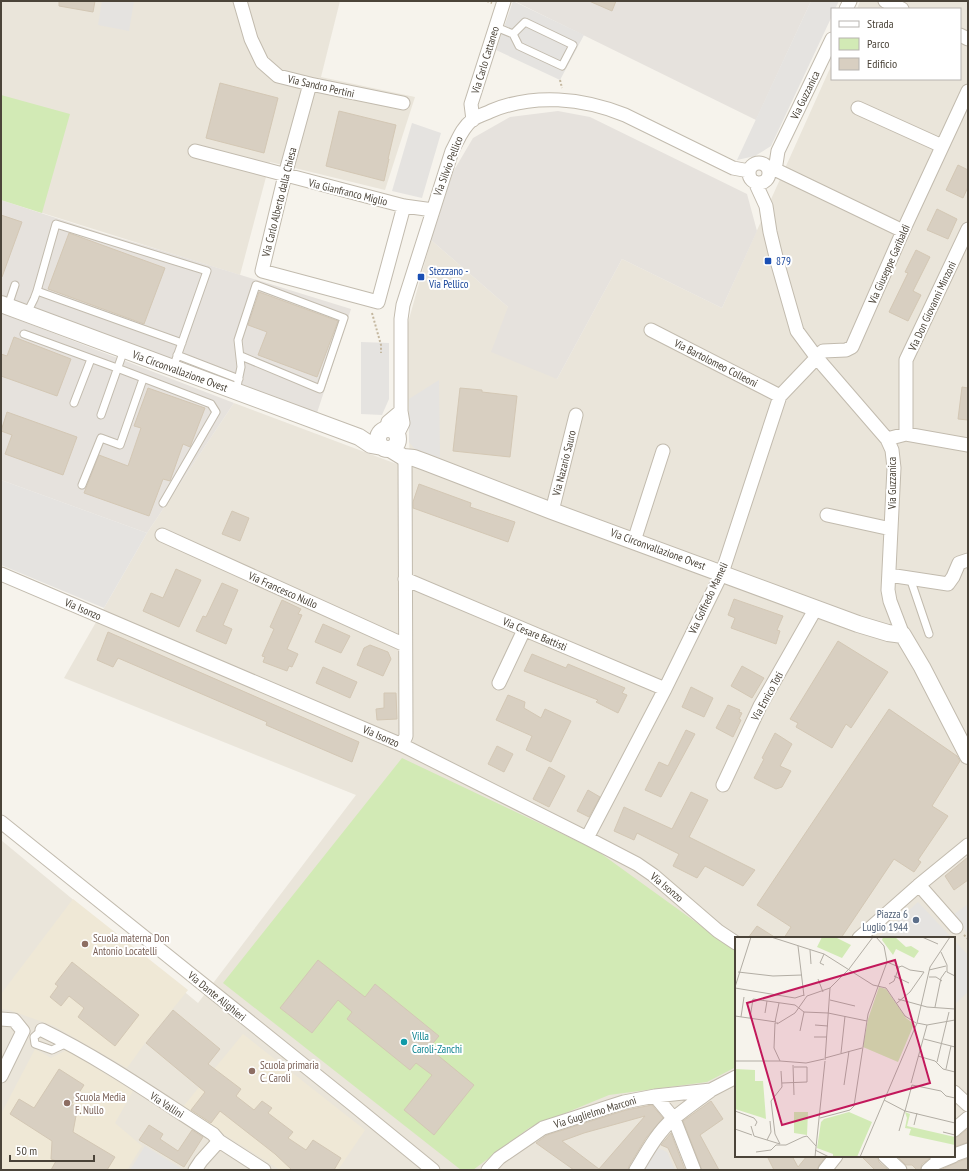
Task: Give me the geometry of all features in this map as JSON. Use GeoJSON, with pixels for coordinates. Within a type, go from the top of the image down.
{"type":"FeatureCollection","features":[{"type":"Feature","properties":{"kind":"street","name":"Via Sandro Pertini"},"geometry":{"type":"LineString","coordinates":[[240,1],[251,39],[262,62],[278,76],[402,103]]}},
{"type":"Feature","properties":{"kind":"street","name":"Via Carlo Cattaneo"},"geometry":{"type":"LineString","coordinates":[[473,120],[472,104],[504,1]]}},
{"type":"Feature","properties":{"kind":"street"},"geometry":{"type":"LineString","coordinates":[[885,1],[900,8]]}},
{"type":"Feature","properties":{"kind":"street","name":"Via Guzzanica"},"geometry":{"type":"LineString","coordinates":[[831,41],[778,150],[776,164],[762,172],[770,232],[776,259],[797,331],[817,358],[887,438],[892,450],[894,468],[888,590],[890,601],[903,635],[922,667],[968,756]]}},
{"type":"Feature","properties":{"kind":"street","name":"Via Carlo Alberto dalla Chiesa"},"geometry":{"type":"LineString","coordinates":[[310,84],[285,176],[262,271],[373,300]]}},
{"type":"Feature","properties":{"kind":"street","name":"Via Giuseppe Garibaldi"},"geometry":{"type":"LineString","coordinates":[[817,358],[823,350],[846,350],[852,347],[903,231],[968,91]]}},
{"type":"Feature","properties":{"kind":"street","name":"Via Silvio Pellico"},"geometry":{"type":"LineString","coordinates":[[389,439],[403,423],[401,411],[401,319],[403,305],[432,210],[452,150],[462,130],[473,120],[499,108],[540,100],[564,100],[584,102],[609,108],[733,168],[762,172],[903,231]]}},
{"type":"Feature","properties":{"kind":"street"},"geometry":{"type":"LineString","coordinates":[[858,108],[942,146]]}},
{"type":"Feature","properties":{"kind":"street","name":"Via Gianfranco Miglio"},"geometry":{"type":"LineString","coordinates":[[195,151],[285,176],[404,206],[432,210]]}},
{"type":"Feature","properties":{"kind":"street"},"geometry":{"type":"LineString","coordinates":[[373,300],[378,302],[404,206]]}},
{"type":"Feature","properties":{"kind":"street","name":"Via Don Giovanni Minzoni"},"geometry":{"type":"LineString","coordinates":[[906,434],[906,360],[968,229]]}},
{"type":"Feature","properties":{"kind":"street","name":"Via Circonvallazione Ovest"},"geometry":{"type":"LineString","coordinates":[[4,305],[124,350],[175,362],[237,385],[359,437],[371,445],[389,439],[409,458],[722,572],[816,608],[888,633],[903,635]]}},
{"type":"Feature","properties":{"kind":"street","name":"Via Bartolomeo Colleoni"},"geometry":{"type":"LineString","coordinates":[[651,330],[780,396]]}},
{"type":"Feature","properties":{"kind":"street","name":"Via Goffredo Mameli"},"geometry":{"type":"LineString","coordinates":[[587,838],[665,689],[722,572],[780,396],[817,358]]}},
{"type":"Feature","properties":{"kind":"street","name":"Via Nazario Sauro"},"geometry":{"type":"LineString","coordinates":[[552,511],[576,415]]}},
{"type":"Feature","properties":{"kind":"street"},"geometry":{"type":"LineString","coordinates":[[887,438],[906,434],[968,445]]}},
{"type":"Feature","properties":{"kind":"street"},"geometry":{"type":"LineString","coordinates":[[634,541],[663,451]]}},
{"type":"Feature","properties":{"kind":"street"},"geometry":{"type":"LineString","coordinates":[[402,745],[406,736],[405,579],[409,458]]}},
{"type":"Feature","properties":{"kind":"street"},"geometry":{"type":"LineString","coordinates":[[827,515],[891,529]]}},
{"type":"Feature","properties":{"kind":"street","name":"Via Francesco Nullo"},"geometry":{"type":"LineString","coordinates":[[162,535],[405,645]]}},
{"type":"Feature","properties":{"kind":"street"},"geometry":{"type":"LineString","coordinates":[[889,575],[948,584],[959,563],[968,560]]}},
{"type":"Feature","properties":{"kind":"street","name":"Via Isonzo"},"geometry":{"type":"LineString","coordinates":[[1,574],[402,745],[637,864],[653,875],[718,931],[735,941]]}},
{"type":"Feature","properties":{"kind":"street","name":"Via Cesare Battisti"},"geometry":{"type":"LineString","coordinates":[[405,579],[665,689]]}},
{"type":"Feature","properties":{"kind":"street","name":"Via Enrico Toti"},"geometry":{"type":"LineString","coordinates":[[723,785],[760,706],[816,608]]}},
{"type":"Feature","properties":{"kind":"street"},"geometry":{"type":"LineString","coordinates":[[499,683],[524,630]]}},
{"type":"Feature","properties":{"kind":"street","name":"Via Dante Alighieri"},"geometry":{"type":"LineString","coordinates":[[1,822],[345,1098],[432,1170]]}},
{"type":"Feature","properties":{"kind":"street"},"geometry":{"type":"LineString","coordinates":[[860,937],[919,885],[968,845]]}},
{"type":"Feature","properties":{"kind":"street"},"geometry":{"type":"LineString","coordinates":[[919,885],[956,927]]}},
{"type":"Feature","properties":{"kind":"street"},"geometry":{"type":"LineString","coordinates":[[1,1019],[14,1020],[23,1032],[1,1076]]}},
{"type":"Feature","properties":{"kind":"street","name":"Via Vallini"},"geometry":{"type":"LineString","coordinates":[[42,1030],[68,1042],[213,1134],[219,1141],[264,1170]]}},
{"type":"Feature","properties":{"kind":"street","name":"Via Guglielmo Marconi"},"geometry":{"type":"LineString","coordinates":[[488,1170],[500,1158],[543,1128],[624,1102],[655,1096],[711,1090],[735,1078]]}},
{"type":"Feature","properties":{"kind":"street"},"geometry":{"type":"LineString","coordinates":[[636,1170],[662,1130],[711,1090]]}},
{"type":"Feature","properties":{"kind":"street"},"geometry":{"type":"LineString","coordinates":[[955,1093],[968,1105]]}},
{"type":"Feature","properties":{"kind":"street"},"geometry":{"type":"LineString","coordinates":[[655,1096],[674,1119],[694,1170]]}},
{"type":"Feature","properties":{"kind":"street"},"geometry":{"type":"LineString","coordinates":[[955,1129],[968,1118]]}},
{"type":"Feature","properties":{"kind":"street"},"geometry":{"type":"LineString","coordinates":[[195,1170],[219,1141]]}},
{"type":"Feature","properties":{"kind":"street"},"geometry":{"type":"LineString","coordinates":[[955,1155],[968,1150]]}},
{"type":"Feature","properties":{"kind":"street"},"geometry":{"type":"LineString","coordinates":[[825,1170],[835,1157]]}},
{"type":"Feature","properties":{"kind":"street"},"geometry":{"type":"LineString","coordinates":[[886,1157],[900,1170]]}},
{"type":"Feature","properties":{"kind":"street"},"geometry":{"type":"LineString","coordinates":[[934,1163],[950,1157]]}},
{"type":"Feature","properties":{"kind":"lane"},"geometry":{"type":"LineString","coordinates":[[496,27],[513,34],[519,46],[562,66],[573,45],[525,22],[513,34]]}},
{"type":"Feature","properties":{"kind":"lane"},"geometry":{"type":"LineString","coordinates":[[27,313],[37,291],[56,224],[207,271],[175,362]]}},
{"type":"Feature","properties":{"kind":"lane"},"geometry":{"type":"LineString","coordinates":[[4,305],[15,284]]}},
{"type":"Feature","properties":{"kind":"lane"},"geometry":{"type":"LineString","coordinates":[[237,385],[241,367],[238,340],[256,285],[344,318],[320,389],[240,356]]}},
{"type":"Feature","properties":{"kind":"lane"},"geometry":{"type":"LineString","coordinates":[[37,291],[182,343]]}},
{"type":"Feature","properties":{"kind":"lane"},"geometry":{"type":"LineString","coordinates":[[24,334],[211,404],[216,412],[163,503]]}},
{"type":"Feature","properties":{"kind":"lane"},"geometry":{"type":"LineString","coordinates":[[101,415],[124,350]]}},
{"type":"Feature","properties":{"kind":"lane"},"geometry":{"type":"LineString","coordinates":[[74,403],[91,359]]}},
{"type":"Feature","properties":{"kind":"lane"},"geometry":{"type":"LineString","coordinates":[[82,485],[101,438],[120,444],[143,379]]}},
{"type":"Feature","properties":{"kind":"lane"},"geometry":{"type":"LineString","coordinates":[[910,578],[930,634]]}},
{"type":"Feature","properties":{"kind":"path"},"geometry":{"type":"LineString","coordinates":[[373,300],[371,309],[381,345],[381,353]]}},
{"type":"Feature","properties":{"kind":"shaded area"},"geometry":{"type":"Polygon","coordinates":[[[1,1],[340,1],[321,77],[415,97],[385,190],[270,162],[240,275],[1,200],[1,1]]]}},
{"type":"Feature","properties":{"kind":"shaded area"},"geometry":{"type":"Polygon","coordinates":[[[102,1],[134,1],[129,31],[98,25],[102,1]]]}},
{"type":"Feature","properties":{"kind":"shaded area"},"geometry":{"type":"Polygon","coordinates":[[[513,1],[584,35],[560,80],[496,50],[513,1]]]}},
{"type":"Feature","properties":{"kind":"shaded area"},"geometry":{"type":"Polygon","coordinates":[[[514,1],[811,1],[756,120],[514,1]]]}},
{"type":"Feature","properties":{"kind":"shaded area"},"geometry":{"type":"Polygon","coordinates":[[[811,1],[839,1],[836,8],[831,8],[831,18],[771,146],[755,156],[737,160],[811,1]]]}},
{"type":"Feature","properties":{"kind":"shaded area"},"geometry":{"type":"Polygon","coordinates":[[[860,1],[968,1],[968,1170],[1,1170],[1,840],[198,1003],[356,795],[64,678],[147,533],[234,403],[410,469],[406,330],[431,240],[508,307],[557,379],[622,259],[722,308],[831,66],[831,80],[961,80],[961,8],[857,8],[860,1]]]}},
{"type":"Feature","properties":{"kind":"shaded area"},"geometry":{"type":"Polygon","coordinates":[[[558,111],[590,117],[747,194],[757,231],[722,308],[622,259],[557,379],[491,352],[508,307],[431,240],[453,172],[473,138],[510,117],[558,111]]]}},
{"type":"Feature","properties":{"kind":"shaded area"},"geometry":{"type":"Polygon","coordinates":[[[412,123],[441,133],[422,198],[392,191],[412,123]]]}},
{"type":"Feature","properties":{"kind":"shaded area"},"geometry":{"type":"Polygon","coordinates":[[[1,200],[102,233],[351,309],[316,416],[1,295],[1,200]]]}},
{"type":"Feature","properties":{"kind":"shaded area"},"geometry":{"type":"Polygon","coordinates":[[[1,313],[234,403],[147,533],[1,480],[1,313]]]}},
{"type":"Feature","properties":{"kind":"shaded area"},"geometry":{"type":"Polygon","coordinates":[[[361,342],[389,343],[389,399],[382,415],[361,414],[361,342]]]}},
{"type":"Feature","properties":{"kind":"shaded area"},"geometry":{"type":"Polygon","coordinates":[[[439,380],[440,458],[415,449],[409,442],[409,399],[439,380]]]}},
{"type":"Feature","properties":{"kind":"shaded area"},"geometry":{"type":"Polygon","coordinates":[[[1,480],[147,533],[104,608],[1,565],[1,480]]]}},
{"type":"Feature","properties":{"kind":"shaded area","name":"Scuola materna Don Antonio Locatelli"},"geometry":{"type":"Polygon","coordinates":[[[73,899],[188,990],[145,1043],[127,1068],[54,1026],[9,1010],[1,1009],[1,994],[73,899]]]}},
{"type":"Feature","properties":{"kind":"shaded area","name":"Piazza 6 Luglio 1944"},"geometry":{"type":"Polygon","coordinates":[[[918,902],[951,937],[879,937],[918,902]]]}},
{"type":"Feature","properties":{"kind":"shaded area"},"geometry":{"type":"Polygon","coordinates":[[[968,904],[968,931],[966,932],[953,915],[968,904]]]}},
{"type":"Feature","properties":{"kind":"shaded area"},"geometry":{"type":"Polygon","coordinates":[[[955,941],[968,955],[968,992],[955,1004],[955,941]]]}},
{"type":"Feature","properties":{"kind":"shaded area","name":"Scuola primaria C. Caroli"},"geometry":{"type":"Polygon","coordinates":[[[243,1034],[365,1130],[338,1170],[280,1170],[182,1108],[243,1034]]]}},
{"type":"Feature","properties":{"kind":"shaded area","name":"Scuola Media F. Nullo"},"geometry":{"type":"Polygon","coordinates":[[[35,1049],[51,1058],[67,1050],[133,1091],[115,1123],[142,1146],[127,1170],[1,1170],[1,1114],[35,1049]]]}},
{"type":"Feature","properties":{"kind":"shaded area"},"geometry":{"type":"Polygon","coordinates":[[[145,1146],[184,1170],[130,1170],[145,1146]]]}},
{"type":"Feature","properties":{"kind":"shaded area"},"geometry":{"type":"Polygon","coordinates":[[[656,1147],[667,1152],[675,1170],[642,1170],[656,1147]]]}},
{"type":"Feature","properties":{"kind":"green space"},"geometry":{"type":"Polygon","coordinates":[[[1,95],[70,114],[42,213],[1,200],[1,95]]]}},
{"type":"Feature","properties":{"kind":"green space"},"geometry":{"type":"Polygon","coordinates":[[[402,758],[596,850],[715,936],[735,948],[735,1068],[707,1082],[609,1095],[529,1128],[473,1170],[461,1170],[223,983],[402,758]]]}},
{"type":"Feature","properties":{"kind":"building"},"geometry":{"type":"Polygon","coordinates":[[[59,1],[95,1],[93,12],[59,6],[59,1]]]}},
{"type":"Feature","properties":{"kind":"building"},"geometry":{"type":"Polygon","coordinates":[[[589,1],[616,1],[612,11],[589,1]]]}},
{"type":"Feature","properties":{"kind":"building"},"geometry":{"type":"Polygon","coordinates":[[[220,83],[278,98],[264,153],[206,138],[220,83]]]}},
{"type":"Feature","properties":{"kind":"building"},"geometry":{"type":"Polygon","coordinates":[[[339,111],[396,125],[384,181],[326,166],[339,111]]]}},
{"type":"Feature","properties":{"kind":"building"},"geometry":{"type":"Polygon","coordinates":[[[958,165],[968,170],[968,187],[963,198],[946,190],[958,165]]]}},
{"type":"Feature","properties":{"kind":"building"},"geometry":{"type":"Polygon","coordinates":[[[937,209],[957,219],[948,239],[927,230],[937,209]]]}},
{"type":"Feature","properties":{"kind":"building"},"geometry":{"type":"Polygon","coordinates":[[[1,215],[22,222],[2,277],[1,277],[1,215]]]}},
{"type":"Feature","properties":{"kind":"building"},"geometry":{"type":"Polygon","coordinates":[[[69,233],[165,268],[144,324],[48,289],[69,233]]]}},
{"type":"Feature","properties":{"kind":"building"},"geometry":{"type":"Polygon","coordinates":[[[916,250],[930,257],[913,291],[921,295],[908,321],[889,312],[908,273],[905,272],[916,250]]]}},
{"type":"Feature","properties":{"kind":"building"},"geometry":{"type":"Polygon","coordinates":[[[259,292],[338,321],[317,377],[258,355],[267,332],[248,325],[259,292]]]}},
{"type":"Feature","properties":{"kind":"building"},"geometry":{"type":"Polygon","coordinates":[[[14,337],[71,359],[57,396],[1,376],[1,354],[7,356],[14,337]]]}},
{"type":"Feature","properties":{"kind":"building"},"geometry":{"type":"Polygon","coordinates":[[[962,387],[968,388],[968,420],[958,419],[962,387]]]}},
{"type":"Feature","properties":{"kind":"building"},"geometry":{"type":"Polygon","coordinates":[[[148,388],[205,408],[190,447],[183,444],[170,481],[163,479],[149,516],[84,493],[99,455],[128,466],[141,428],[134,426],[148,388]]]}},
{"type":"Feature","properties":{"kind":"building"},"geometry":{"type":"Polygon","coordinates":[[[460,388],[517,396],[510,457],[453,451],[460,388]]]}},
{"type":"Feature","properties":{"kind":"building"},"geometry":{"type":"Polygon","coordinates":[[[7,412],[77,437],[63,475],[5,454],[12,435],[1,431],[7,412]]]}},
{"type":"Feature","properties":{"kind":"building"},"geometry":{"type":"Polygon","coordinates":[[[419,484],[471,503],[470,507],[515,522],[508,542],[413,508],[413,502],[419,484]]]}},
{"type":"Feature","properties":{"kind":"building"},"geometry":{"type":"Polygon","coordinates":[[[232,511],[249,518],[240,541],[222,534],[232,511]]]}},
{"type":"Feature","properties":{"kind":"building"},"geometry":{"type":"Polygon","coordinates":[[[176,569],[201,580],[179,627],[143,611],[151,593],[163,598],[176,569]]]}},
{"type":"Feature","properties":{"kind":"building"},"geometry":{"type":"Polygon","coordinates":[[[222,583],[238,590],[223,625],[232,629],[226,644],[196,631],[203,616],[206,617],[222,583]]]}},
{"type":"Feature","properties":{"kind":"building"},"geometry":{"type":"Polygon","coordinates":[[[734,599],[783,616],[777,630],[780,631],[776,644],[731,628],[735,618],[728,615],[734,599]]]}},
{"type":"Feature","properties":{"kind":"building"},"geometry":{"type":"Polygon","coordinates":[[[282,600],[301,609],[298,614],[302,615],[287,649],[298,654],[292,667],[289,666],[287,671],[263,662],[265,657],[262,656],[274,629],[270,627],[282,600]]]}},
{"type":"Feature","properties":{"kind":"building"},"geometry":{"type":"Polygon","coordinates":[[[323,624],[350,636],[341,653],[315,642],[323,624]]]}},
{"type":"Feature","properties":{"kind":"building"},"geometry":{"type":"Polygon","coordinates":[[[108,632],[359,742],[352,762],[266,725],[267,722],[118,658],[113,667],[97,660],[108,632]]]}},
{"type":"Feature","properties":{"kind":"building"},"geometry":{"type":"Polygon","coordinates":[[[838,641],[888,672],[851,728],[846,724],[832,748],[796,727],[798,723],[790,719],[838,641]]]}},
{"type":"Feature","properties":{"kind":"building"},"geometry":{"type":"Polygon","coordinates":[[[370,645],[388,652],[391,659],[383,676],[357,665],[364,648],[370,645]]]}},
{"type":"Feature","properties":{"kind":"building"},"geometry":{"type":"Polygon","coordinates":[[[532,654],[566,668],[568,664],[625,688],[622,693],[627,695],[618,713],[596,702],[598,700],[524,671],[532,654]]]}},
{"type":"Feature","properties":{"kind":"building"},"geometry":{"type":"Polygon","coordinates":[[[742,666],[764,678],[752,698],[731,686],[742,666]]]}},
{"type":"Feature","properties":{"kind":"building"},"geometry":{"type":"Polygon","coordinates":[[[323,667],[357,682],[350,698],[316,683],[323,667]]]}},
{"type":"Feature","properties":{"kind":"building"},"geometry":{"type":"Polygon","coordinates":[[[691,687],[713,698],[704,717],[682,707],[691,687]]]}},
{"type":"Feature","properties":{"kind":"building"},"geometry":{"type":"Polygon","coordinates":[[[384,693],[396,693],[397,719],[377,720],[376,709],[384,708],[384,693]]]}},
{"type":"Feature","properties":{"kind":"building"},"geometry":{"type":"Polygon","coordinates":[[[508,695],[525,702],[524,708],[541,718],[545,709],[571,721],[551,762],[526,750],[532,736],[496,720],[508,695]]]}},
{"type":"Feature","properties":{"kind":"building"},"geometry":{"type":"Polygon","coordinates":[[[728,705],[740,710],[739,712],[742,713],[739,719],[741,720],[733,737],[716,728],[728,705]]]}},
{"type":"Feature","properties":{"kind":"building"},"geometry":{"type":"Polygon","coordinates":[[[889,709],[957,756],[960,761],[932,806],[948,816],[918,860],[921,862],[914,872],[894,859],[842,937],[785,937],[791,927],[757,905],[889,709]]]}},
{"type":"Feature","properties":{"kind":"building"},"geometry":{"type":"Polygon","coordinates":[[[686,730],[695,734],[661,797],[645,790],[659,762],[668,766],[686,730]]]}},
{"type":"Feature","properties":{"kind":"building"},"geometry":{"type":"Polygon","coordinates":[[[775,733],[792,744],[780,766],[791,771],[782,787],[776,789],[754,778],[764,759],[762,758],[775,733]]]}},
{"type":"Feature","properties":{"kind":"building"},"geometry":{"type":"Polygon","coordinates":[[[497,746],[513,754],[504,772],[488,764],[497,746]]]}},
{"type":"Feature","properties":{"kind":"building"},"geometry":{"type":"Polygon","coordinates":[[[549,767],[565,776],[549,807],[533,799],[549,767]]]}},
{"type":"Feature","properties":{"kind":"building"},"geometry":{"type":"Polygon","coordinates":[[[588,790],[600,797],[589,817],[577,811],[588,790]]]}},
{"type":"Feature","properties":{"kind":"building"},"geometry":{"type":"Polygon","coordinates":[[[691,792],[708,800],[689,837],[755,870],[743,886],[705,866],[697,878],[673,866],[679,854],[637,833],[634,840],[614,831],[624,807],[672,829],[691,792]]]}},
{"type":"Feature","properties":{"kind":"building"},"geometry":{"type":"Polygon","coordinates":[[[968,857],[968,880],[954,890],[945,876],[968,857]]]}},
{"type":"Feature","properties":{"kind":"building"},"geometry":{"type":"Polygon","coordinates":[[[757,926],[774,937],[749,937],[757,926]]]}},
{"type":"Feature","properties":{"kind":"building","name":"Villa Caroli-Zanchi"},"geometry":{"type":"Polygon","coordinates":[[[318,960],[365,997],[375,984],[439,1036],[429,1048],[474,1085],[434,1135],[404,1110],[432,1075],[416,1063],[410,1070],[347,1019],[352,1012],[338,1000],[312,1033],[280,1008],[318,960]]]}},
{"type":"Feature","properties":{"kind":"building"},"geometry":{"type":"Polygon","coordinates":[[[72,962],[139,1015],[115,1046],[78,1017],[84,1008],[69,996],[61,1006],[50,997],[58,986],[55,984],[72,962]]]}},
{"type":"Feature","properties":{"kind":"building"},"geometry":{"type":"Polygon","coordinates":[[[173,1010],[220,1049],[208,1064],[241,1089],[236,1096],[254,1110],[262,1101],[272,1108],[268,1113],[293,1132],[288,1138],[306,1150],[313,1140],[341,1158],[334,1170],[292,1170],[275,1154],[220,1111],[211,1123],[191,1110],[205,1092],[146,1043],[173,1010]]]}},
{"type":"Feature","properties":{"kind":"building"},"geometry":{"type":"Polygon","coordinates":[[[59,1069],[84,1085],[71,1105],[78,1105],[73,1132],[115,1157],[107,1170],[51,1170],[56,1161],[51,1159],[52,1141],[10,1114],[19,1099],[34,1108],[59,1069]]]}},
{"type":"Feature","properties":{"kind":"building"},"geometry":{"type":"Polygon","coordinates":[[[711,1101],[723,1119],[700,1135],[719,1170],[702,1170],[683,1121],[711,1101]]]}},
{"type":"Feature","properties":{"kind":"building"},"geometry":{"type":"Polygon","coordinates":[[[652,1105],[663,1118],[646,1138],[628,1170],[574,1170],[536,1143],[547,1135],[626,1110],[652,1105]],[[645,1116],[584,1133],[562,1141],[599,1169],[645,1116]]]}},
{"type":"Feature","properties":{"kind":"building"},"geometry":{"type":"Polygon","coordinates":[[[149,1125],[163,1134],[160,1139],[178,1151],[192,1130],[203,1137],[184,1167],[139,1140],[149,1125]]]}},
{"type":"Feature","properties":{"kind":"building"},"geometry":{"type":"Polygon","coordinates":[[[968,1130],[968,1142],[955,1147],[955,1138],[968,1130]]]}},
{"type":"Feature","properties":{"kind":"building"},"geometry":{"type":"Polygon","coordinates":[[[671,1133],[685,1170],[678,1170],[668,1148],[661,1145],[671,1133]]]}},
{"type":"Feature","properties":{"kind":"building"},"geometry":{"type":"Polygon","coordinates":[[[768,1157],[793,1157],[798,1167],[806,1157],[825,1157],[817,1170],[774,1170],[768,1157]]]}},
{"type":"Feature","properties":{"kind":"building"},"geometry":{"type":"Polygon","coordinates":[[[862,1157],[877,1157],[879,1162],[888,1170],[875,1170],[862,1157]]]}},
{"type":"Feature","properties":{"kind":"building"},"geometry":{"type":"Polygon","coordinates":[[[898,1157],[930,1157],[922,1164],[920,1170],[917,1170],[912,1165],[906,1165],[898,1157]]]}},
{"type":"Feature","properties":{"kind":"building"},"geometry":{"type":"Polygon","coordinates":[[[968,1158],[968,1170],[940,1170],[958,1162],[968,1158]]]}},
{"type":"Feature","properties":{"kind":"place","name":"879"},"geometry":{"type":"Point","coordinates":[768,261]}},
{"type":"Feature","properties":{"kind":"place","name":"Stezzano - Via Pellico"},"geometry":{"type":"Point","coordinates":[421,277]}},
{"type":"Feature","properties":{"kind":"place","name":"Piazza 6 Luglio 1944"},"geometry":{"type":"Point","coordinates":[916,920]}},
{"type":"Feature","properties":{"kind":"place","name":"Scuola materna Don Antonio Locatelli"},"geometry":{"type":"Point","coordinates":[85,944]}},
{"type":"Feature","properties":{"kind":"place","name":"Villa Caroli-Zanchi"},"geometry":{"type":"Point","coordinates":[404,1042]}},
{"type":"Feature","properties":{"kind":"place","name":"Scuola primaria C. Caroli"},"geometry":{"type":"Point","coordinates":[252,1071]}},
{"type":"Feature","properties":{"kind":"place","name":"Scuola Media F. Nullo"},"geometry":{"type":"Point","coordinates":[67,1103]}}]}
